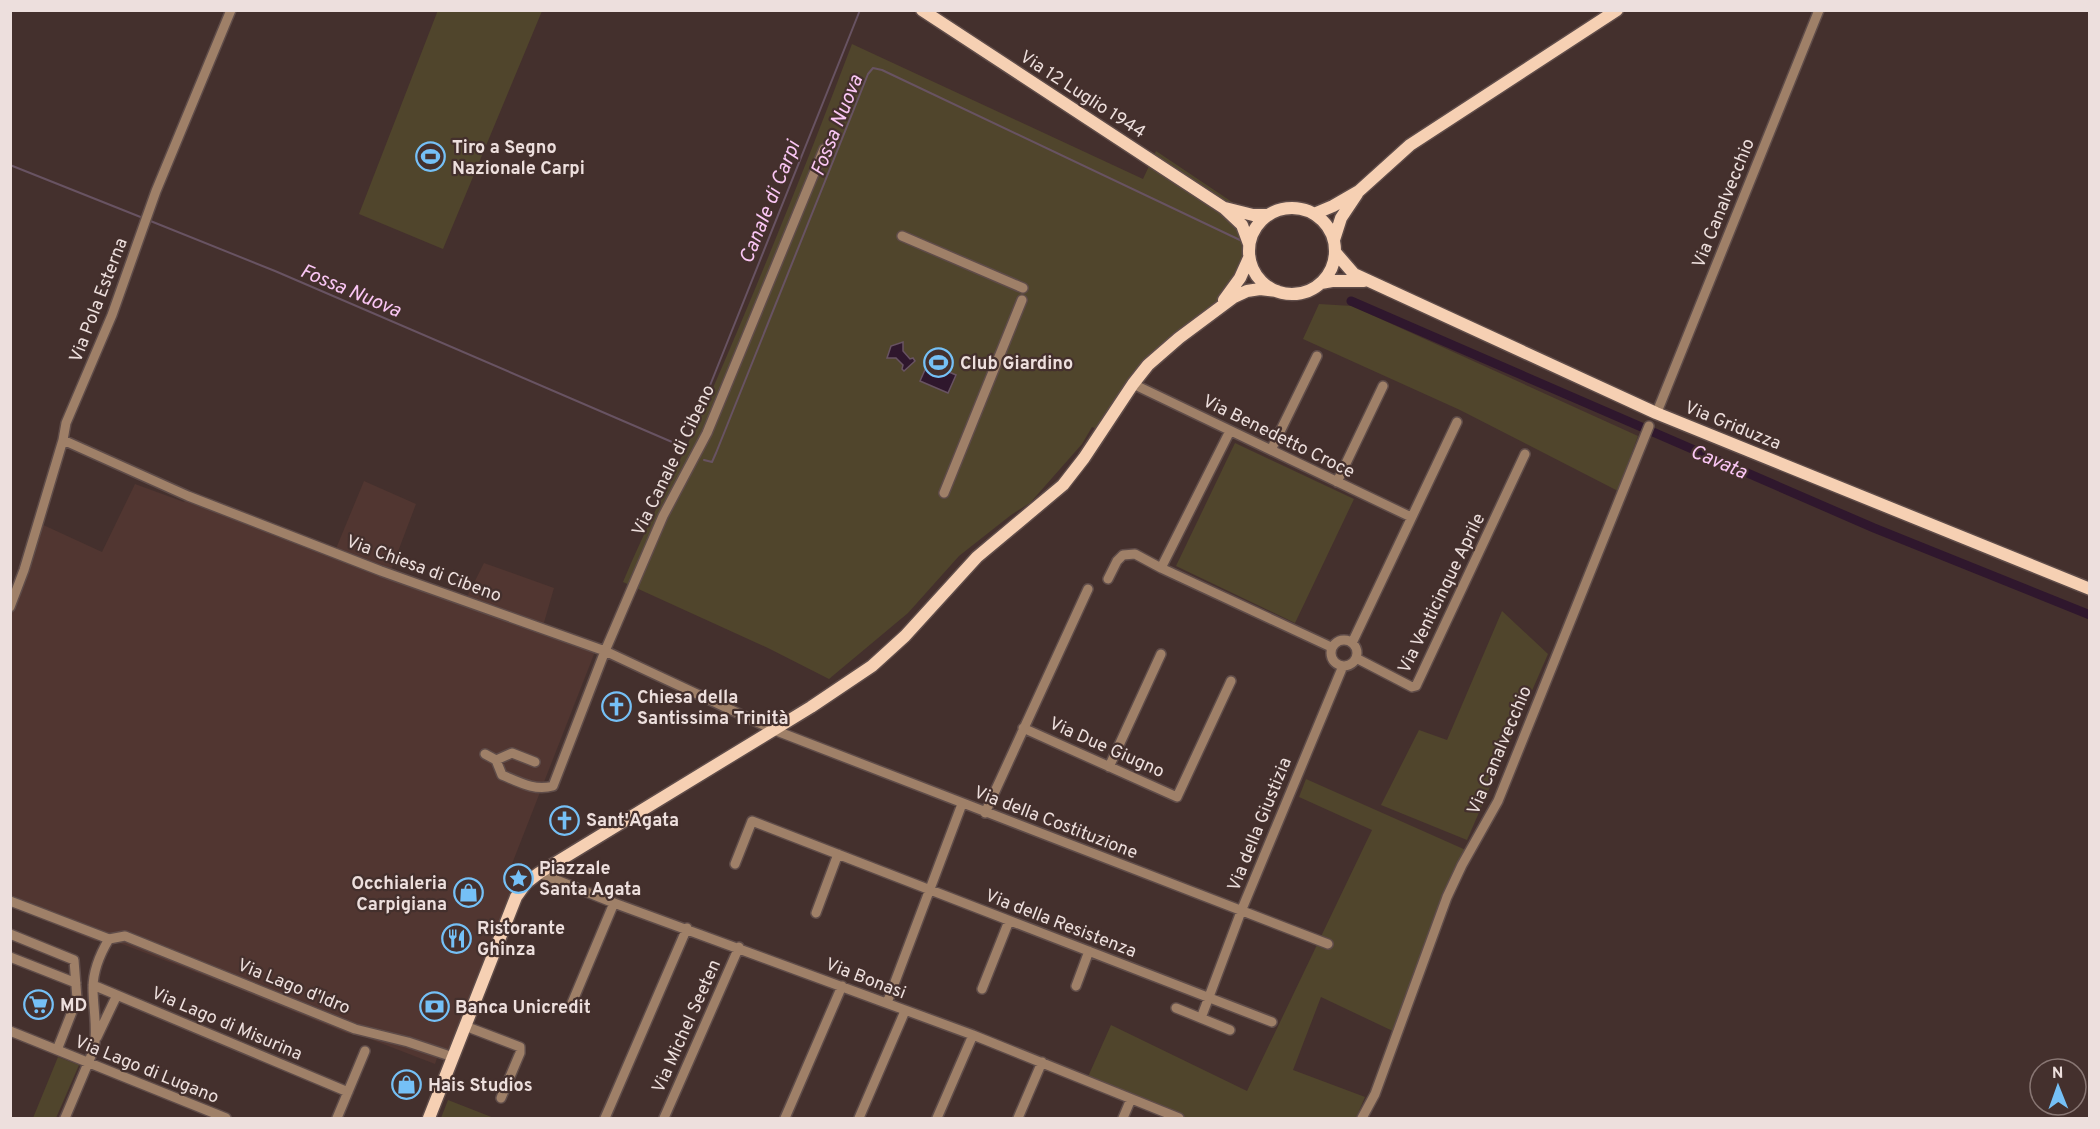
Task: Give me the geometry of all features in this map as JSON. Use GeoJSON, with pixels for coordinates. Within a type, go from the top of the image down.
{"type":"FeatureCollection","features":[{"type":"Feature","properties":{"kind":"main road","name":"Via 12 Luglio 1944"},"geometry":{"type":"LineString","coordinates":[[922,10],[1224,208]]}},
{"type":"Feature","properties":{"kind":"main road"},"geometry":{"type":"LineString","coordinates":[[1314,214],[1333,206],[1359,190],[1410,145],[1617,10]]}},
{"type":"Feature","properties":{"kind":"main road"},"geometry":{"type":"LineString","coordinates":[[429,1119],[516,897],[526,884],[539,873],[843,687],[872,666],[905,636],[977,557],[1063,485],[1084,458],[1133,384],[1148,365],[1164,351],[1219,307],[1247,291],[1260,289],[1288,294],[1300,293],[1311,290],[1321,283],[1334,264],[1341,218],[1359,190]]}},
{"type":"Feature","properties":{"kind":"main road"},"geometry":{"type":"LineString","coordinates":[[1224,208],[1253,215],[1268,215]]}},
{"type":"Feature","properties":{"kind":"main road"},"geometry":{"type":"LineString","coordinates":[[1224,208],[1242,225],[1249,244],[1253,268],[1259,278],[1267,286],[1277,291]]}},
{"type":"Feature","properties":{"kind":"main road"},"geometry":{"type":"LineString","coordinates":[[1249,244],[1256,228],[1268,215],[1291,208],[1303,209],[1323,220],[1330,230],[1335,246]]}},
{"type":"Feature","properties":{"kind":"main road","name":"Via Griduzza"},"geometry":{"type":"LineString","coordinates":[[1335,246],[1354,274],[1369,282],[1656,413],[2090,589]]}},
{"type":"Feature","properties":{"kind":"main road"},"geometry":{"type":"LineString","coordinates":[[1219,307],[1240,278],[1250,258]]}},
{"type":"Feature","properties":{"kind":"main road","name":"Via Griduzza"},"geometry":{"type":"LineString","coordinates":[[1321,283],[1369,282]]}},
{"type":"Feature","properties":{"kind":"street","name":"Via Pola Esterna"},"geometry":{"type":"LineString","coordinates":[[10,607],[24,570],[66,423],[112,315],[152,202],[231,10]]}},
{"type":"Feature","properties":{"kind":"street","name":"Via Canalvecchio"},"geometry":{"type":"LineString","coordinates":[[1659,407],[1819,10]]}},
{"type":"Feature","properties":{"kind":"street","name":"Via Canale di Cibeno"},"geometry":{"type":"LineString","coordinates":[[496,760],[502,775],[531,787],[542,789],[553,786],[605,651],[663,516],[707,434],[824,149]]}},
{"type":"Feature","properties":{"kind":"street"},"geometry":{"type":"LineString","coordinates":[[902,236],[1023,288]]}},
{"type":"Feature","properties":{"kind":"street"},"geometry":{"type":"LineString","coordinates":[[944,493],[1022,300]]}},
{"type":"Feature","properties":{"kind":"street"},"geometry":{"type":"LineString","coordinates":[[1271,450],[1317,356]]}},
{"type":"Feature","properties":{"kind":"street","name":"Via Benedetto Croce"},"geometry":{"type":"LineString","coordinates":[[1133,384],[1411,517]]}},
{"type":"Feature","properties":{"kind":"street"},"geometry":{"type":"LineString","coordinates":[[1336,482],[1383,386]]}},
{"type":"Feature","properties":{"kind":"street"},"geometry":{"type":"LineString","coordinates":[[1352,643],[1457,422]]}},
{"type":"Feature","properties":{"kind":"street"},"geometry":{"type":"LineString","coordinates":[[1161,568],[1230,431]]}},
{"type":"Feature","properties":{"kind":"street","name":"Via Canalvecchio"},"geometry":{"type":"LineString","coordinates":[[1362,1119],[1375,1094],[1447,897],[1462,864],[1498,801],[1647,431]]}},
{"type":"Feature","properties":{"kind":"street","name":"Via Chiesa di Cibeno"},"geometry":{"type":"LineString","coordinates":[[63,440],[210,505],[381,571],[605,651],[774,729]]}},
{"type":"Feature","properties":{"kind":"street","name":"Via Venticinque Aprile"},"geometry":{"type":"LineString","coordinates":[[1356,658],[1412,687],[1416,686],[1525,454]]}},
{"type":"Feature","properties":{"kind":"street"},"geometry":{"type":"LineString","coordinates":[[1108,579],[1117,561],[1123,555],[1135,554],[1331,647]]}},
{"type":"Feature","properties":{"kind":"street"},"geometry":{"type":"LineString","coordinates":[[984,813],[1088,589]]}},
{"type":"Feature","properties":{"kind":"street"},"geometry":{"type":"LineString","coordinates":[[1341,640],[1352,643],[1356,647],[1356,658],[1352,663],[1342,666],[1334,661],[1330,652],[1331,647],[1341,640]]}},
{"type":"Feature","properties":{"kind":"street"},"geometry":{"type":"LineString","coordinates":[[1109,767],[1161,654]]}},
{"type":"Feature","properties":{"kind":"street","name":"Via della Giustizia"},"geometry":{"type":"LineString","coordinates":[[1201,1018],[1242,909],[1342,666]]}},
{"type":"Feature","properties":{"kind":"street","name":"Via Due Giugno"},"geometry":{"type":"LineString","coordinates":[[1023,728],[1177,797],[1231,681]]}},
{"type":"Feature","properties":{"kind":"street","name":"Via della Costituzione"},"geometry":{"type":"LineString","coordinates":[[774,729],[984,813],[1242,909],[1328,944]]}},
{"type":"Feature","properties":{"kind":"street"},"geometry":{"type":"LineString","coordinates":[[484,754],[496,760],[513,753],[535,762]]}},
{"type":"Feature","properties":{"kind":"street"},"geometry":{"type":"LineString","coordinates":[[887,1003],[962,804]]}},
{"type":"Feature","properties":{"kind":"street","name":"Via della Resistenza"},"geometry":{"type":"LineString","coordinates":[[735,864],[752,821],[1210,996],[1272,1022]]}},
{"type":"Feature","properties":{"kind":"street"},"geometry":{"type":"LineString","coordinates":[[816,913],[838,854]]}},
{"type":"Feature","properties":{"kind":"street","name":"Via Bonasi"},"geometry":{"type":"LineString","coordinates":[[539,873],[614,903],[739,947],[973,1035],[1179,1119]]}},
{"type":"Feature","properties":{"kind":"street"},"geometry":{"type":"LineString","coordinates":[[10,901],[109,939],[99,956],[93,985],[96,1039]]}},
{"type":"Feature","properties":{"kind":"street"},"geometry":{"type":"LineString","coordinates":[[572,1003],[614,903]]}},
{"type":"Feature","properties":{"kind":"street"},"geometry":{"type":"LineString","coordinates":[[982,989],[1009,921]]}},
{"type":"Feature","properties":{"kind":"street"},"geometry":{"type":"LineString","coordinates":[[605,1119],[687,928]]}},
{"type":"Feature","properties":{"kind":"street","name":"Via Lago di Lugano"},"geometry":{"type":"LineString","coordinates":[[10,934],[74,960],[77,999],[57,1050]]}},
{"type":"Feature","properties":{"kind":"street","name":"Via Lago d'Idro"},"geometry":{"type":"LineString","coordinates":[[109,939],[125,936],[355,1029],[408,1042],[453,1058]]}},
{"type":"Feature","properties":{"kind":"street","name":"Via Michel Seeten"},"geometry":{"type":"LineString","coordinates":[[664,1119],[739,947]]}},
{"type":"Feature","properties":{"kind":"street"},"geometry":{"type":"LineString","coordinates":[[1076,986],[1089,951]]}},
{"type":"Feature","properties":{"kind":"street"},"geometry":{"type":"LineString","coordinates":[[10,957],[76,983]]}},
{"type":"Feature","properties":{"kind":"street","name":"Via Lago di Misurina"},"geometry":{"type":"LineString","coordinates":[[93,985],[348,1092]]}},
{"type":"Feature","properties":{"kind":"street"},"geometry":{"type":"LineString","coordinates":[[785,1119],[842,986]]}},
{"type":"Feature","properties":{"kind":"street"},"geometry":{"type":"LineString","coordinates":[[65,1119],[96,1039],[117,995]]}},
{"type":"Feature","properties":{"kind":"street"},"geometry":{"type":"LineString","coordinates":[[1176,1008],[1230,1030]]}},
{"type":"Feature","properties":{"kind":"street"},"geometry":{"type":"LineString","coordinates":[[859,1119],[906,1011]]}},
{"type":"Feature","properties":{"kind":"street"},"geometry":{"type":"LineString","coordinates":[[465,1026],[520,1047],[520,1053],[501,1098]]}},
{"type":"Feature","properties":{"kind":"street","name":"Via Lago di Lugano"},"geometry":{"type":"LineString","coordinates":[[10,1031],[226,1119]]}},
{"type":"Feature","properties":{"kind":"street"},"geometry":{"type":"LineString","coordinates":[[937,1119],[973,1035]]}},
{"type":"Feature","properties":{"kind":"street"},"geometry":{"type":"LineString","coordinates":[[337,1119],[365,1051]]}},
{"type":"Feature","properties":{"kind":"street"},"geometry":{"type":"LineString","coordinates":[[1018,1119],[1042,1062]]}},
{"type":"Feature","properties":{"kind":"street"},"geometry":{"type":"LineString","coordinates":[[1123,1119],[1131,1099]]}},
{"type":"Feature","properties":{"kind":"shaded area","name":"Tiro a Segno Nazionale Carpi"},"geometry":{"type":"Polygon","coordinates":[[[438,10],[542,11],[443,249],[359,214],[438,10]]]}},
{"type":"Feature","properties":{"kind":"shaded area","name":"Club Giardino"},"geometry":{"type":"Polygon","coordinates":[[[852,44],[1143,179],[1156,151],[1238,206],[1243,258],[1237,275],[1245,294],[1144,373],[1105,433],[1092,427],[1082,444],[1030,503],[959,556],[908,613],[829,679],[768,648],[623,582],[728,353],[783,221],[852,44]]]}},
{"type":"Feature","properties":{"kind":"shaded area"},"geometry":{"type":"Polygon","coordinates":[[[1319,304],[1352,306],[1638,436],[1618,491],[1460,410],[1303,339],[1319,304]]]}},
{"type":"Feature","properties":{"kind":"shaded area"},"geometry":{"type":"Polygon","coordinates":[[[903,342],[903,351],[915,361],[904,371],[903,365],[896,358],[887,358],[891,346],[903,342]]]}},
{"type":"Feature","properties":{"kind":"shaded area"},"geometry":{"type":"Polygon","coordinates":[[[928,363],[956,375],[948,393],[920,381],[928,363]]]}},
{"type":"Feature","properties":{"kind":"shaded area"},"geometry":{"type":"Polygon","coordinates":[[[1235,443],[1354,499],[1295,623],[1176,566],[1235,443]]]}},
{"type":"Feature","properties":{"kind":"shaded area"},"geometry":{"type":"Polygon","coordinates":[[[364,481],[416,504],[391,570],[467,597],[484,563],[554,588],[543,626],[598,644],[510,869],[530,876],[453,1057],[439,1052],[435,1064],[365,1037],[346,1033],[109,939],[95,941],[11,906],[10,601],[39,523],[102,552],[135,484],[184,502],[186,498],[335,551],[364,481]]]}},
{"type":"Feature","properties":{"kind":"shaded area"},"geometry":{"type":"Polygon","coordinates":[[[1502,611],[1548,654],[1467,840],[1381,805],[1419,730],[1447,740],[1502,611]]]}},
{"type":"Feature","properties":{"kind":"shaded area"},"geometry":{"type":"Polygon","coordinates":[[[1306,779],[1468,851],[1397,1033],[1321,997],[1293,1070],[1365,1097],[1356,1118],[1185,1118],[1087,1079],[1111,1025],[1247,1091],[1372,830],[1299,797],[1306,779]]]}},
{"type":"Feature","properties":{"kind":"shaded area"},"geometry":{"type":"Polygon","coordinates":[[[58,1057],[79,1065],[56,1118],[33,1118],[58,1057]]]}},
{"type":"Feature","properties":{"kind":"shaded area"},"geometry":{"type":"Polygon","coordinates":[[[448,1100],[494,1118],[441,1118],[448,1100]]]}},
{"type":"Feature","properties":{"kind":"waterway","name":"Canale di Carpi"},"geometry":{"type":"LineString","coordinates":[[703,403],[860,10]]}},
{"type":"Feature","properties":{"kind":"waterway","name":"Fossa Nuova"},"geometry":{"type":"LineString","coordinates":[[704,460],[712,462],[716,453],[868,74],[873,68],[882,70],[1242,241]]}},
{"type":"Feature","properties":{"kind":"waterway","name":"Fossa Nuova"},"geometry":{"type":"LineString","coordinates":[[10,165],[143,218]]}},
{"type":"Feature","properties":{"kind":"waterway","name":"Fossa Nuova"},"geometry":{"type":"LineString","coordinates":[[148,220],[275,271],[679,445]]}},
{"type":"Feature","properties":{"kind":"waterway","name":"Cavata"},"geometry":{"type":"LineString","coordinates":[[1351,301],[1874,528],[2090,615]]}},
{"type":"Feature","properties":{"kind":"place","name":"Tiro a Segno Nazionale Carpi"},"geometry":{"type":"Point","coordinates":[431,157]}},
{"type":"Feature","properties":{"kind":"place","name":"Club Giardino"},"geometry":{"type":"Point","coordinates":[939,363]}},
{"type":"Feature","properties":{"kind":"place","name":"Chiesa della Santissima Trinità"},"geometry":{"type":"Point","coordinates":[616,707]}},
{"type":"Feature","properties":{"kind":"place","name":"Sant'Agata"},"geometry":{"type":"Point","coordinates":[565,820]}},
{"type":"Feature","properties":{"kind":"place","name":"Piazzale Santa Agata"},"geometry":{"type":"Point","coordinates":[518,878]}},
{"type":"Feature","properties":{"kind":"place","name":"Occhialeria Carpigiana"},"geometry":{"type":"Point","coordinates":[468,893]}},
{"type":"Feature","properties":{"kind":"place","name":"Ristorante Ghinza"},"geometry":{"type":"Point","coordinates":[456,938]}},
{"type":"Feature","properties":{"kind":"place","name":"MD"},"geometry":{"type":"Point","coordinates":[39,1005]}},
{"type":"Feature","properties":{"kind":"place","name":"Banca Unicredit"},"geometry":{"type":"Point","coordinates":[434,1007]}},
{"type":"Feature","properties":{"kind":"place","name":"Hais Studios"},"geometry":{"type":"Point","coordinates":[407,1085]}}]}
